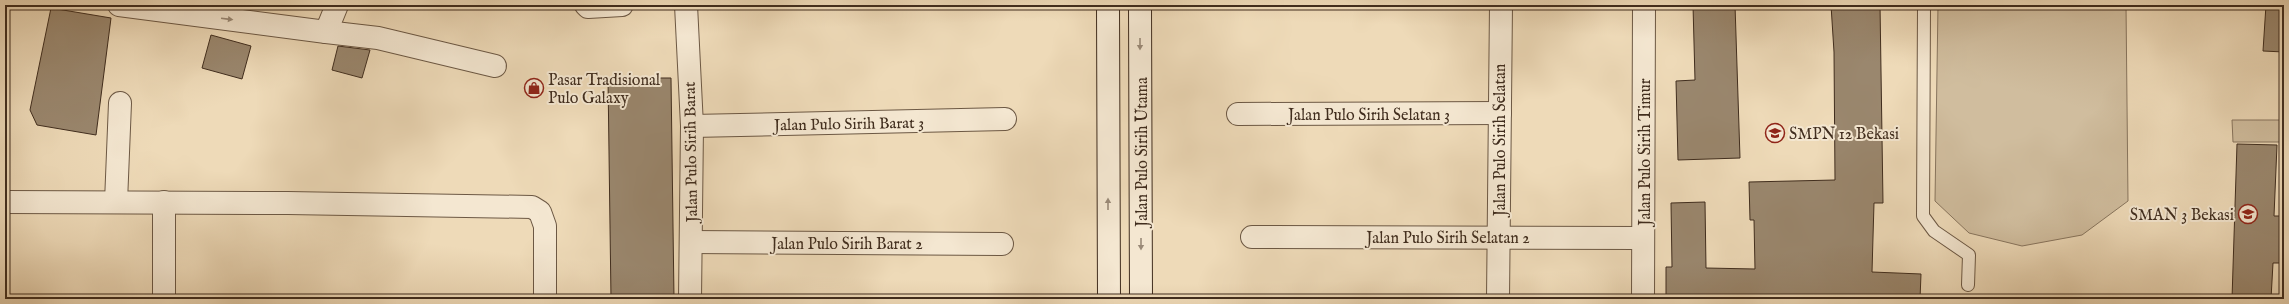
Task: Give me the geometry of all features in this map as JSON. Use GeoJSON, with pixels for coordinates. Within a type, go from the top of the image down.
{"type":"FeatureCollection","features":[{"type":"Feature","properties":{"kind":"street"},"geometry":{"type":"LineString","coordinates":[[119,5],[378,38],[496,66]]}},
{"type":"Feature","properties":{"kind":"street"},"geometry":{"type":"LineString","coordinates":[[326,32],[337,5]]}},
{"type":"Feature","properties":{"kind":"street"},"geometry":{"type":"LineString","coordinates":[[586,5],[588,7],[622,5]]}},
{"type":"Feature","properties":{"kind":"street","name":"Jalan Pulo Sirih Barat"},"geometry":{"type":"LineString","coordinates":[[686,5],[692,126],[690,299]]}},
{"type":"Feature","properties":{"kind":"street","name":"Jalan Pulo Sirih Utama"},"geometry":{"type":"LineString","coordinates":[[1108,5],[1108,299]]}},
{"type":"Feature","properties":{"kind":"street","name":"Jalan Pulo Sirih Utama"},"geometry":{"type":"LineString","coordinates":[[1140,5],[1141,299]]}},
{"type":"Feature","properties":{"kind":"street","name":"Jalan Pulo Sirih Selatan"},"geometry":{"type":"LineString","coordinates":[[1498,299],[1501,5]]}},
{"type":"Feature","properties":{"kind":"street","name":"Jalan Pulo Sirih Timur"},"geometry":{"type":"LineString","coordinates":[[1643,299],[1644,5]]}},
{"type":"Feature","properties":{"kind":"street"},"geometry":{"type":"LineString","coordinates":[[116,202],[120,103]]}},
{"type":"Feature","properties":{"kind":"street","name":"Jalan Pulo Sirih Selatan 3"},"geometry":{"type":"LineString","coordinates":[[1238,114],[1500,113]]}},
{"type":"Feature","properties":{"kind":"street","name":"Jalan Pulo Sirih Barat 3"},"geometry":{"type":"LineString","coordinates":[[692,126],[1005,119]]}},
{"type":"Feature","properties":{"kind":"street"},"geometry":{"type":"LineString","coordinates":[[5,202],[164,202],[532,207],[540,212],[545,226],[545,299]]}},
{"type":"Feature","properties":{"kind":"street"},"geometry":{"type":"LineString","coordinates":[[164,202],[164,299]]}},
{"type":"Feature","properties":{"kind":"street","name":"Jalan Pulo Sirih Selatan 2"},"geometry":{"type":"LineString","coordinates":[[1252,237],[1643,238]]}},
{"type":"Feature","properties":{"kind":"street","name":"Jalan Pulo Sirih Barat 2"},"geometry":{"type":"LineString","coordinates":[[691,242],[1002,244]]}},
{"type":"Feature","properties":{"kind":"lane"},"geometry":{"type":"LineString","coordinates":[[1924,5],[1923,216],[1934,231],[1969,255],[1968,285]]}},
{"type":"Feature","properties":{"kind":"shaded area"},"geometry":{"type":"Polygon","coordinates":[[[1938,5],[2126,5],[2128,201],[2082,235],[2022,246],[1969,233],[1935,201],[1938,5]]]}},
{"type":"Feature","properties":{"kind":"shaded area"},"geometry":{"type":"Polygon","coordinates":[[[2232,120],[2284,120],[2284,142],[2233,142],[2232,120]]]}},
{"type":"Feature","properties":{"kind":"building"},"geometry":{"type":"Polygon","coordinates":[[[1693,5],[1735,5],[1740,158],[1678,160],[1676,81],[1695,80],[1693,5]]]}},
{"type":"Feature","properties":{"kind":"building"},"geometry":{"type":"Polygon","coordinates":[[[1831,5],[1880,5],[1883,203],[1874,203],[1872,272],[1921,274],[1920,299],[1666,299],[1666,267],[1672,267],[1671,203],[1705,202],[1706,268],[1755,269],[1754,220],[1750,220],[1749,182],[1835,180],[1834,52],[1831,5]]]}},
{"type":"Feature","properties":{"kind":"building"},"geometry":{"type":"Polygon","coordinates":[[[2266,5],[2284,5],[2284,52],[2263,51],[2266,5]]]}},
{"type":"Feature","properties":{"kind":"building"},"geometry":{"type":"Polygon","coordinates":[[[51,8],[111,18],[96,135],[37,125],[30,110],[51,8]]]}},
{"type":"Feature","properties":{"kind":"building"},"geometry":{"type":"Polygon","coordinates":[[[211,35],[251,46],[242,79],[202,68],[211,35]]]}},
{"type":"Feature","properties":{"kind":"building"},"geometry":{"type":"Polygon","coordinates":[[[338,46],[370,50],[362,78],[332,70],[338,46]]]}},
{"type":"Feature","properties":{"kind":"building"},"geometry":{"type":"Polygon","coordinates":[[[608,78],[671,78],[674,299],[611,299],[608,78]]]}},
{"type":"Feature","properties":{"kind":"building"},"geometry":{"type":"Polygon","coordinates":[[[2237,144],[2277,145],[2274,216],[2284,216],[2284,263],[2273,263],[2271,299],[2232,299],[2237,144]]]}},
{"type":"Feature","properties":{"kind":"place","name":"Pasar Tradisional Pulo Galaxy"},"geometry":{"type":"Point","coordinates":[534,88]}},
{"type":"Feature","properties":{"kind":"place","name":"SMPN 12 Bekasi"},"geometry":{"type":"Point","coordinates":[1775,133]}},
{"type":"Feature","properties":{"kind":"place","name":"SMAN 3 Bekasi"},"geometry":{"type":"Point","coordinates":[2248,214]}}]}
